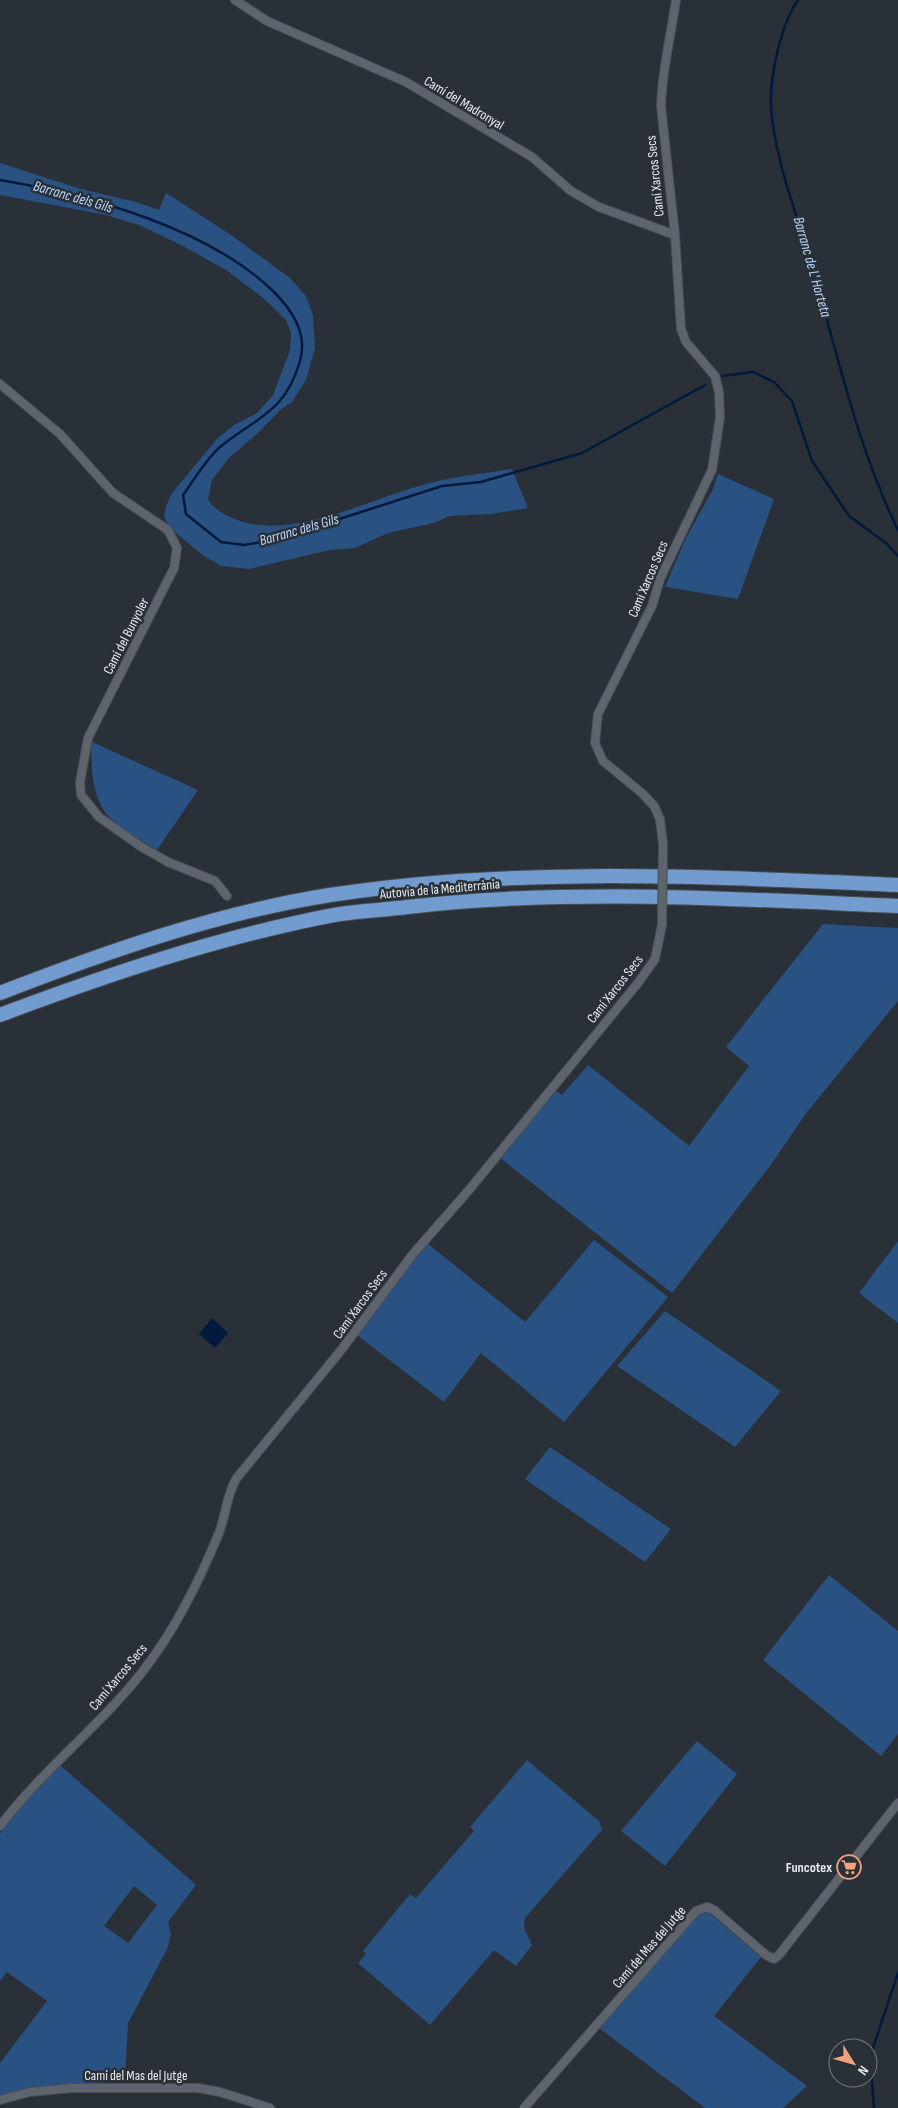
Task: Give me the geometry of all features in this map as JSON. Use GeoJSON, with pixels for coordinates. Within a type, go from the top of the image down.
{"type":"FeatureCollection","features":[{"type":"Feature","properties":{"kind":"highway","name":"Autovia de la Mediterrània"},"geometry":{"type":"LineString","coordinates":[[0,993],[90,959],[221,919],[328,896],[442,881],[562,875],[672,875],[898,885]]}},
{"type":"Feature","properties":{"kind":"highway","name":"Autovia de la Mediterrània"},"geometry":{"type":"LineString","coordinates":[[0,1015],[98,978],[228,938],[336,915],[449,902],[569,896],[672,896],[898,906]]}},
{"type":"Feature","properties":{"kind":"street","name":"Camí del Madronyal"},"geometry":{"type":"LineString","coordinates":[[235,0],[267,20],[406,82],[532,158],[571,192],[598,207],[675,235]]}},
{"type":"Feature","properties":{"kind":"street","name":"Camí Xarcos Secs"},"geometry":{"type":"LineString","coordinates":[[0,1826],[26,1794],[146,1667],[204,1568],[220,1530],[225,1504],[236,1479],[342,1349],[407,1262],[475,1183],[638,983],[655,959],[662,925],[663,844],[660,819],[654,806],[644,794],[603,761],[595,743],[598,714],[652,606],[660,579],[712,470],[720,417],[719,392],[715,376],[686,342],[681,328],[675,235],[661,106],[661,86],[670,44],[676,0]]}},
{"type":"Feature","properties":{"kind":"street","name":"Camí del Bunyoler"},"geometry":{"type":"LineString","coordinates":[[0,384],[60,434],[113,493],[168,530],[174,541],[177,556],[174,568],[88,738],[80,782],[81,796],[99,817],[140,846],[168,862],[215,882],[227,896]]}},
{"type":"Feature","properties":{"kind":"street","name":"Camí del Mas del Jutge"},"geometry":{"type":"LineString","coordinates":[[524,2108],[696,1911],[707,1908],[714,1910],[766,1955],[774,1959],[779,1956],[898,1803]]}},
{"type":"Feature","properties":{"kind":"street","name":"Camí del Mas del Jutge"},"geometry":{"type":"LineString","coordinates":[[0,2100],[30,2092],[72,2088],[198,2088],[220,2092],[270,2108]]}},
{"type":"Feature","properties":{"kind":"shaded area"},"geometry":{"type":"Polygon","coordinates":[[[0,163],[81,189],[136,202],[159,210],[166,193],[231,235],[290,278],[306,296],[313,315],[315,348],[306,380],[292,402],[280,410],[257,434],[229,458],[212,480],[208,499],[219,511],[250,524],[274,526],[299,523],[324,518],[430,483],[512,469],[528,508],[491,514],[449,516],[434,523],[388,533],[355,548],[330,550],[249,569],[221,566],[201,554],[169,527],[164,516],[166,506],[172,493],[217,439],[234,425],[257,413],[273,395],[290,350],[291,333],[286,320],[262,297],[226,270],[183,246],[139,225],[106,215],[0,195],[0,163]]]}},
{"type":"Feature","properties":{"kind":"shaded area"},"geometry":{"type":"Polygon","coordinates":[[[718,474],[774,499],[738,599],[665,587],[685,540],[713,489],[718,474]]]}},
{"type":"Feature","properties":{"kind":"shaded area"},"geometry":{"type":"Polygon","coordinates":[[[92,742],[198,790],[157,850],[120,827],[104,811],[94,787],[92,742]]]}},
{"type":"Feature","properties":{"kind":"shaded area"},"geometry":{"type":"Polygon","coordinates":[[[823,924],[898,928],[898,1001],[807,1112],[770,1166],[672,1293],[500,1158],[556,1091],[562,1095],[588,1065],[689,1146],[749,1066],[726,1047],[823,924]]]}},
{"type":"Feature","properties":{"kind":"shaded area"},"geometry":{"type":"Polygon","coordinates":[[[594,1240],[668,1297],[564,1422],[481,1353],[444,1402],[357,1335],[427,1243],[525,1322],[594,1240]]]}},
{"type":"Feature","properties":{"kind":"shaded area"},"geometry":{"type":"Polygon","coordinates":[[[898,1241],[898,1323],[859,1293],[898,1241]]]}},
{"type":"Feature","properties":{"kind":"shaded area"},"geometry":{"type":"Polygon","coordinates":[[[665,1311],[781,1391],[735,1447],[617,1366],[665,1311]]]}},
{"type":"Feature","properties":{"kind":"shaded area"},"geometry":{"type":"Polygon","coordinates":[[[212,1318],[228,1333],[215,1348],[199,1334],[212,1318]]]}},
{"type":"Feature","properties":{"kind":"shaded area"},"geometry":{"type":"Polygon","coordinates":[[[550,1447],[671,1529],[645,1562],[525,1479],[550,1447]]]}},
{"type":"Feature","properties":{"kind":"shaded area"},"geometry":{"type":"Polygon","coordinates":[[[829,1575],[898,1631],[898,1734],[881,1756],[763,1660],[829,1575]]]}},
{"type":"Feature","properties":{"kind":"shaded area"},"geometry":{"type":"Polygon","coordinates":[[[697,1741],[737,1774],[665,1866],[621,1831],[697,1741]]]}},
{"type":"Feature","properties":{"kind":"shaded area"},"geometry":{"type":"Polygon","coordinates":[[[527,1760],[599,1821],[602,1830],[525,1918],[524,1928],[532,1945],[516,1966],[494,1950],[430,2025],[358,1963],[366,1954],[363,1951],[410,1894],[416,1898],[474,1831],[470,1827],[527,1760]]]}},
{"type":"Feature","properties":{"kind":"shaded area"},"geometry":{"type":"Polygon","coordinates":[[[60,1765],[196,1885],[168,1922],[171,1934],[168,1947],[128,2023],[125,2078],[111,2082],[46,2086],[0,2095],[0,2063],[47,2001],[7,1972],[0,1981],[0,1833],[29,1797],[60,1765]],[[134,1886],[104,1926],[128,1943],[157,1905],[134,1886]]]}},
{"type":"Feature","properties":{"kind":"shaded area"},"geometry":{"type":"Polygon","coordinates":[[[708,1912],[761,1957],[714,2016],[807,2086],[783,2108],[705,2108],[599,2028],[694,1917],[708,1912]]]}},
{"type":"Feature","properties":{"kind":"waterway","name":"Barranc de L' Horteta"},"geometry":{"type":"LineString","coordinates":[[798,0],[786,22],[772,79],[771,105],[776,144],[859,432],[898,530]]}},
{"type":"Feature","properties":{"kind":"waterway","name":"Barranc dels Gils"},"geometry":{"type":"LineString","coordinates":[[0,180],[35,186],[108,205],[182,232],[215,249],[246,269],[273,291],[292,314],[300,332],[302,351],[294,378],[286,392],[268,412],[220,447],[205,464],[183,495],[186,514],[221,542],[244,545],[274,540],[442,486],[481,482],[582,453],[705,385]]}},
{"type":"Feature","properties":{"kind":"waterway","name":"Barranc dels Gils"},"geometry":{"type":"LineString","coordinates":[[723,376],[753,372],[774,382],[792,401],[812,461],[849,516],[886,543],[898,556]]}},
{"type":"Feature","properties":{"kind":"waterway"},"geometry":{"type":"LineString","coordinates":[[874,2108],[870,2057],[898,1973]]}},
{"type":"Feature","properties":{"kind":"place","name":"Funcotex"},"geometry":{"type":"Point","coordinates":[849,1867]}}]}
